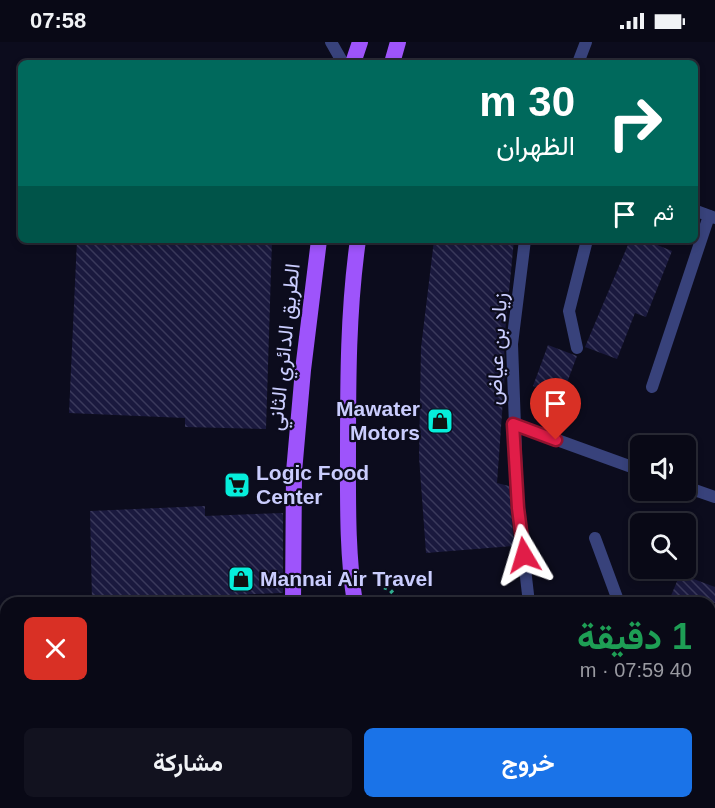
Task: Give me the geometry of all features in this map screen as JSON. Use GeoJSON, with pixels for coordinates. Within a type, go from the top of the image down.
{"type":"FeatureCollection","features":[{"type":"Feature","properties":{"kind":"main road"},"geometry":{"type":"LineString","coordinates":[[355,60],[360,42]]}},
{"type":"Feature","properties":{"kind":"main road"},"geometry":{"type":"LineString","coordinates":[[393,60],[398,42]]}},
{"type":"Feature","properties":{"kind":"main road","name":"الطريق الدائري الثاني"},"geometry":{"type":"LineString","coordinates":[[293,597],[294,472],[303,370],[319,243]]}},
{"type":"Feature","properties":{"kind":"main road"},"geometry":{"type":"LineString","coordinates":[[354,597],[348,494],[348,372],[358,243]]}},
{"type":"Feature","properties":{"kind":"main road"},"geometry":{"type":"LineString","coordinates":[[354,269],[362,243]]}},
{"type":"Feature","properties":{"kind":"street"},"geometry":{"type":"LineString","coordinates":[[331,42],[341,60]]}},
{"type":"Feature","properties":{"kind":"street"},"geometry":{"type":"LineString","coordinates":[[579,60],[586,42]]}},
{"type":"Feature","properties":{"kind":"street"},"geometry":{"type":"LineString","coordinates":[[652,387],[712,217],[698,212]]}},
{"type":"Feature","properties":{"kind":"street","name":"زياد بن عياض"},"geometry":{"type":"LineString","coordinates":[[525,243],[512,344],[513,424],[518,508],[528,597]]}},
{"type":"Feature","properties":{"kind":"street"},"geometry":{"type":"LineString","coordinates":[[577,348],[568,311],[586,243]]}},
{"type":"Feature","properties":{"kind":"street"},"geometry":{"type":"LineString","coordinates":[[513,424],[630,466]]}},
{"type":"Feature","properties":{"kind":"street"},"geometry":{"type":"LineString","coordinates":[[696,490],[715,497]]}},
{"type":"Feature","properties":{"kind":"street"},"geometry":{"type":"LineString","coordinates":[[596,538],[617,597]]}},
{"type":"Feature","properties":{"kind":"building"},"geometry":{"type":"Polygon","coordinates":[[[77,243],[272,243],[266,429],[185,427],[185,418],[69,413],[77,243]]]}},
{"type":"Feature","properties":{"kind":"building"},"geometry":{"type":"Polygon","coordinates":[[[434,243],[514,243],[504,343],[505,372],[497,483],[509,486],[514,546],[426,553],[419,457],[421,348],[434,243]]]}},
{"type":"Feature","properties":{"kind":"building"},"geometry":{"type":"Polygon","coordinates":[[[629,243],[652,243],[672,251],[646,317],[635,313],[617,359],[585,347],[629,243]]]}},
{"type":"Feature","properties":{"kind":"building"},"geometry":{"type":"Polygon","coordinates":[[[548,345],[577,356],[562,396],[533,386],[548,345]]]}},
{"type":"Feature","properties":{"kind":"building"},"geometry":{"type":"Polygon","coordinates":[[[205,506],[205,516],[283,513],[283,593],[92,597],[90,511],[205,506]]]}},
{"type":"Feature","properties":{"kind":"building"},"geometry":{"type":"Polygon","coordinates":[[[678,579],[693,579],[715,587],[715,597],[670,597],[678,579]]]}},
{"type":"Feature","properties":{"kind":"place","name":"Mawater Motors"},"geometry":{"type":"Point","coordinates":[440,421]}},
{"type":"Feature","properties":{"kind":"place","name":"Logic Food Center"},"geometry":{"type":"Point","coordinates":[237,485]}},
{"type":"Feature","properties":{"kind":"place","name":"Mannai Air Travel"},"geometry":{"type":"Point","coordinates":[241,579]}},
{"type":"Feature","properties":{"kind":"route"},"geometry":{"type":"LineString","coordinates":[[524,555],[518,508],[513,424],[556,440]]}}]}
